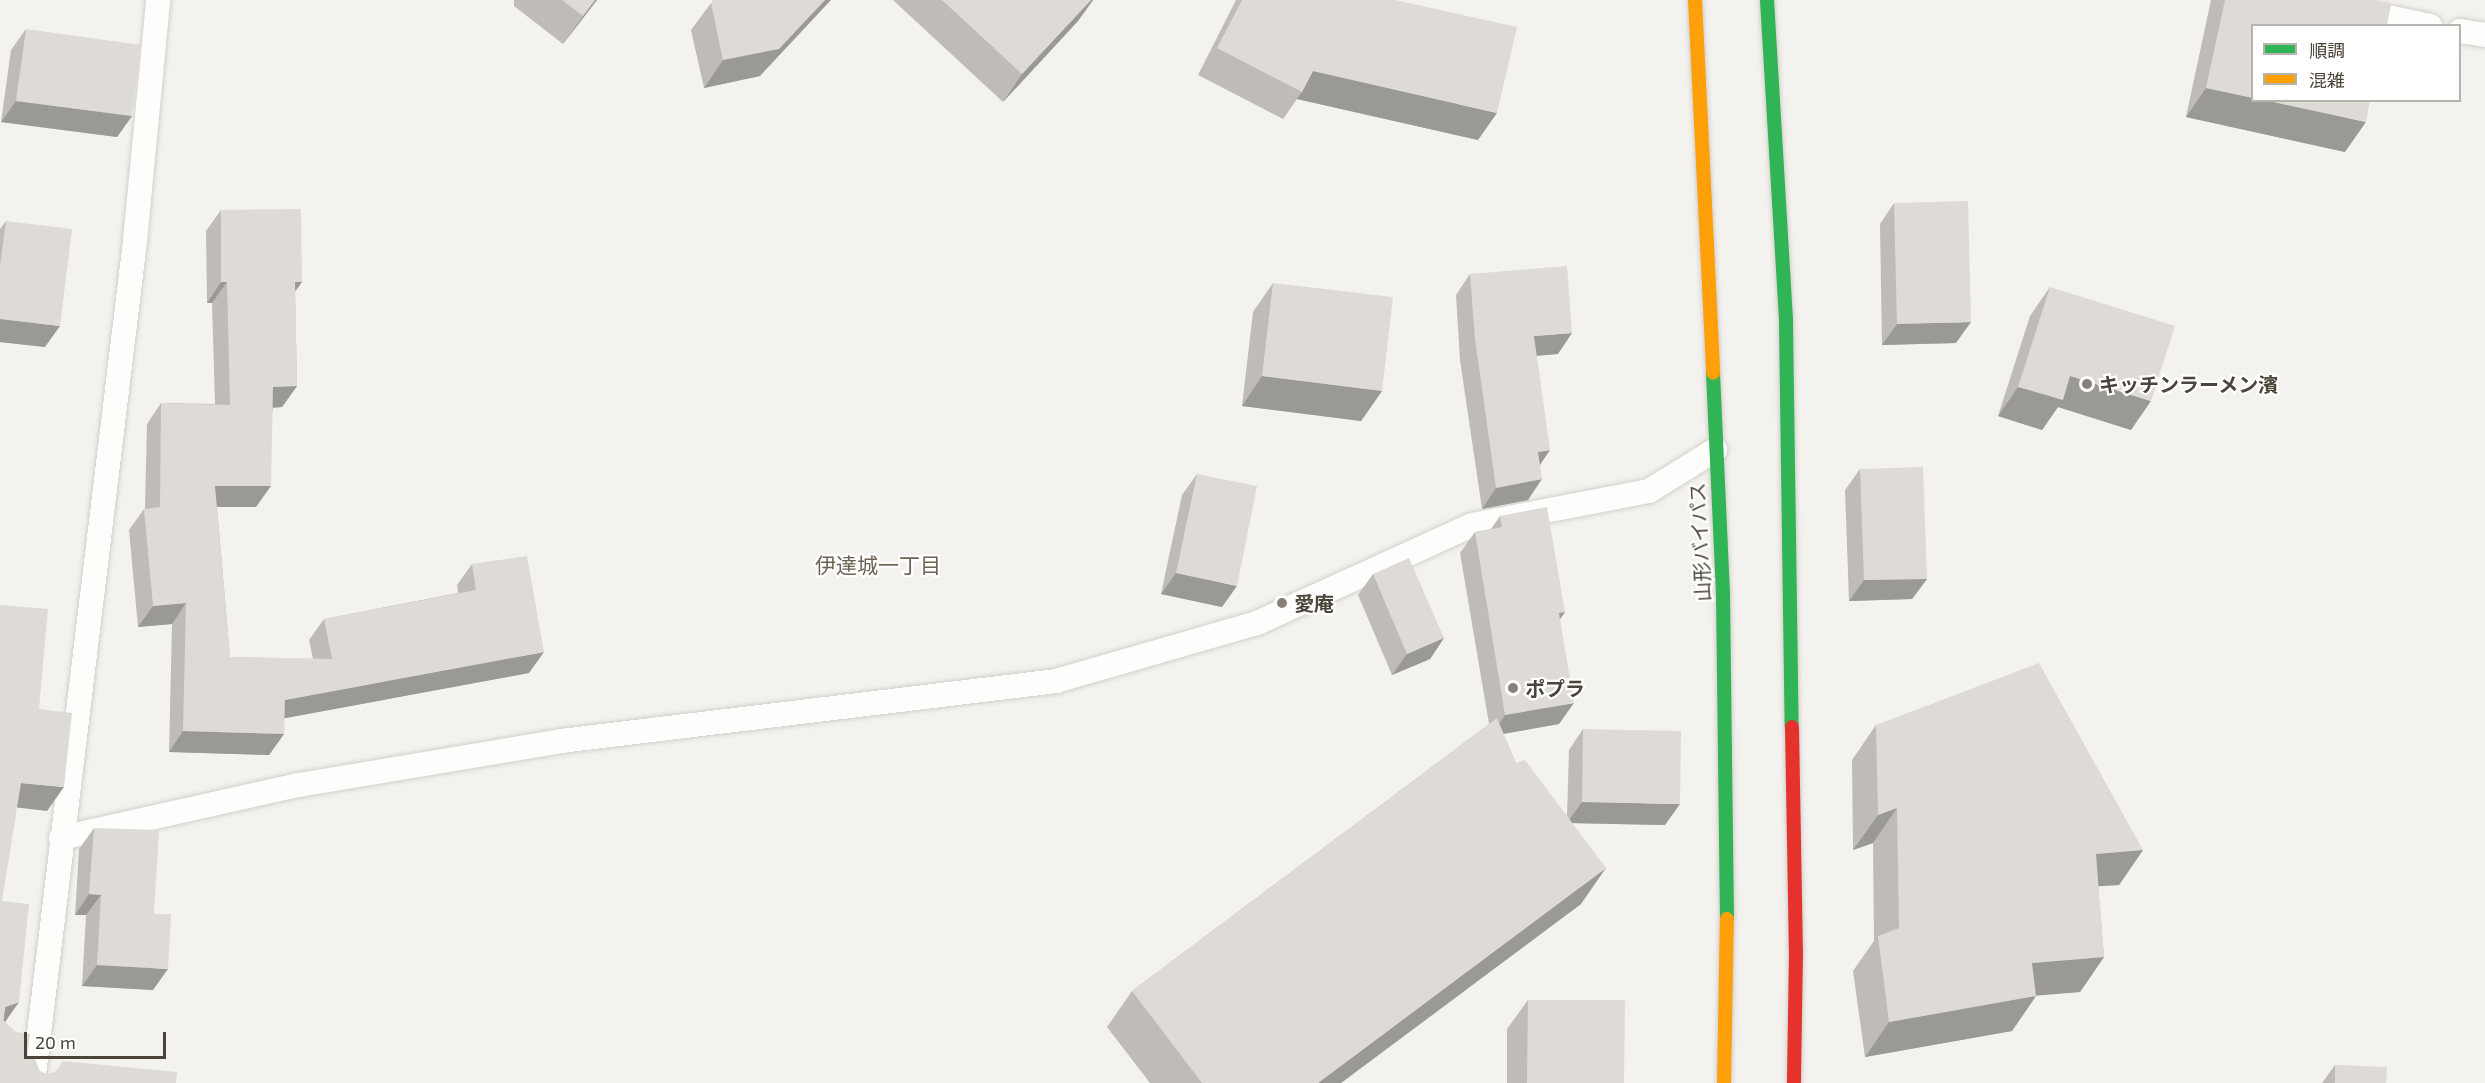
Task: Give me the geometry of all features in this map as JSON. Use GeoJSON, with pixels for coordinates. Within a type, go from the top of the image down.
{"type":"FeatureCollection","features":[{"type":"Feature","properties":{"kind":"highway","name":"山形バイパス"},"geometry":{"type":"LineString","coordinates":[[1695,0],[1714,450],[1723,593],[1727,929],[1724,1083]]}},
{"type":"Feature","properties":{"kind":"highway"},"geometry":{"type":"LineString","coordinates":[[1767,0],[1786,322],[1796,952],[1794,1083]]}},
{"type":"Feature","properties":{"kind":"lane"},"geometry":{"type":"LineString","coordinates":[[33,1083],[29,1043],[61,838],[135,241],[158,0]]}},
{"type":"Feature","properties":{"kind":"lane"},"geometry":{"type":"LineString","coordinates":[[2307,0],[2421,24]]}},
{"type":"Feature","properties":{"kind":"lane"},"geometry":{"type":"LineString","coordinates":[[2461,31],[2485,35]]}},
{"type":"Feature","properties":{"kind":"lane"},"geometry":{"type":"LineString","coordinates":[[61,838],[299,785],[549,743],[1056,681],[1257,623],[1472,525],[1650,491],[1714,450]]}},
{"type":"Feature","properties":{"kind":"building"},"geometry":{"type":"Polygon","coordinates":[[[562,0],[595,0],[583,16],[562,0]]]}},
{"type":"Feature","properties":{"kind":"building"},"geometry":{"type":"Polygon","coordinates":[[[713,0],[825,0],[779,49],[723,60],[711,3],[713,0]]]}},
{"type":"Feature","properties":{"kind":"building"},"geometry":{"type":"Polygon","coordinates":[[[942,0],[1091,0],[1022,74],[942,0]]]}},
{"type":"Feature","properties":{"kind":"building"},"geometry":{"type":"Polygon","coordinates":[[[1242,0],[1395,0],[1517,27],[1497,113],[1313,71],[1302,92],[1217,48],[1242,0]]]}},
{"type":"Feature","properties":{"kind":"building"},"geometry":{"type":"Polygon","coordinates":[[[2225,0],[2373,0],[2391,4],[2387,24],[2251,24],[2251,98],[2206,88],[2225,0]]]}},
{"type":"Feature","properties":{"kind":"building"},"geometry":{"type":"Polygon","coordinates":[[[26,29],[141,45],[132,116],[16,101],[26,29]]]}},
{"type":"Feature","properties":{"kind":"building"},"geometry":{"type":"Polygon","coordinates":[[[2273,102],[2370,102],[2366,122],[2273,102]]]}},
{"type":"Feature","properties":{"kind":"building"},"geometry":{"type":"Polygon","coordinates":[[[1968,201],[1971,322],[1897,324],[1894,203],[1968,201]]]}},
{"type":"Feature","properties":{"kind":"building"},"geometry":{"type":"Polygon","coordinates":[[[301,209],[302,282],[295,282],[297,386],[273,387],[271,486],[215,486],[230,657],[332,659],[324,619],[476,590],[472,564],[527,556],[544,652],[285,700],[284,734],[183,731],[186,603],[153,606],[144,509],[160,507],[161,403],[230,405],[227,282],[221,282],[221,210],[301,209]]]}},
{"type":"Feature","properties":{"kind":"building"},"geometry":{"type":"Polygon","coordinates":[[[6,221],[72,229],[60,326],[0,319],[0,266],[6,221]]]}},
{"type":"Feature","properties":{"kind":"building"},"geometry":{"type":"Polygon","coordinates":[[[1567,266],[1572,333],[1534,336],[1550,450],[1538,452],[1542,479],[1496,488],[1475,339],[1470,274],[1567,266]]]}},
{"type":"Feature","properties":{"kind":"building"},"geometry":{"type":"Polygon","coordinates":[[[1273,283],[1393,297],[1382,391],[1262,376],[1273,283]]]}},
{"type":"Feature","properties":{"kind":"building"},"geometry":{"type":"Polygon","coordinates":[[[2050,287],[2175,326],[2151,401],[2070,376],[2063,400],[2018,387],[2050,287]]]}},
{"type":"Feature","properties":{"kind":"building"},"geometry":{"type":"Polygon","coordinates":[[[1923,467],[1927,579],[1864,580],[1860,469],[1923,467]]]}},
{"type":"Feature","properties":{"kind":"building"},"geometry":{"type":"Polygon","coordinates":[[[1197,474],[1257,486],[1237,586],[1176,573],[1197,474]]]}},
{"type":"Feature","properties":{"kind":"building"},"geometry":{"type":"Polygon","coordinates":[[[1547,507],[1565,612],[1559,613],[1574,703],[1505,715],[1475,532],[1502,527],[1500,516],[1547,507]]]}},
{"type":"Feature","properties":{"kind":"building"},"geometry":{"type":"Polygon","coordinates":[[[1409,558],[1444,638],[1407,654],[1373,574],[1409,558]]]}},
{"type":"Feature","properties":{"kind":"building"},"geometry":{"type":"Polygon","coordinates":[[[0,605],[48,609],[39,709],[72,713],[64,787],[21,783],[2,901],[29,904],[19,1002],[5,1007],[3,1020],[16,1032],[30,1034],[27,1058],[35,1059],[40,1071],[47,1074],[55,1072],[63,1061],[177,1072],[176,1083],[0,1083],[0,605]]]}},
{"type":"Feature","properties":{"kind":"building"},"geometry":{"type":"Polygon","coordinates":[[[2039,663],[2143,850],[2096,854],[2104,957],[2032,963],[2036,996],[1889,1022],[1878,936],[1899,928],[1897,808],[1878,815],[1876,725],[2039,663]]]}},
{"type":"Feature","properties":{"kind":"building"},"geometry":{"type":"Polygon","coordinates":[[[1497,718],[1516,763],[1525,760],[1606,868],[1318,1083],[1202,1083],[1132,991],[1497,718]]]}},
{"type":"Feature","properties":{"kind":"building"},"geometry":{"type":"Polygon","coordinates":[[[1583,729],[1681,731],[1680,804],[1582,802],[1583,729]]]}},
{"type":"Feature","properties":{"kind":"building"},"geometry":{"type":"Polygon","coordinates":[[[94,828],[159,830],[154,914],[171,914],[168,969],[97,965],[101,895],[89,894],[94,828]]]}},
{"type":"Feature","properties":{"kind":"building"},"geometry":{"type":"Polygon","coordinates":[[[1528,1000],[1625,1000],[1624,1083],[1527,1083],[1528,1000]]]}},
{"type":"Feature","properties":{"kind":"building"},"geometry":{"type":"Polygon","coordinates":[[[2335,1065],[2387,1067],[2386,1083],[2335,1083],[2335,1065]]]}},
{"type":"Feature","properties":{"kind":"traffic: fast"},"geometry":{"type":"LineString","coordinates":[[1767,0],[1786,322],[1792,727]]}},
{"type":"Feature","properties":{"kind":"traffic: fast"},"geometry":{"type":"LineString","coordinates":[[1713,373],[1723,593],[1727,919]]}},
{"type":"Feature","properties":{"kind":"traffic: slow"},"geometry":{"type":"LineString","coordinates":[[1695,0],[1713,373]]}},
{"type":"Feature","properties":{"kind":"traffic: slow"},"geometry":{"type":"LineString","coordinates":[[1724,1083],[1727,919]]}},
{"type":"Feature","properties":{"kind":"traffic: jam"},"geometry":{"type":"LineString","coordinates":[[1792,727],[1796,952],[1794,1083]]}},
{"type":"Feature","properties":{"kind":"place","name":"キッチンラーメン濱"},"geometry":{"type":"Point","coordinates":[2087,384]}},
{"type":"Feature","properties":{"kind":"place","name":"愛庵"},"geometry":{"type":"Point","coordinates":[1282,603]}},
{"type":"Feature","properties":{"kind":"place","name":"ポプラ"},"geometry":{"type":"Point","coordinates":[1513,688]}},
{"type":"Feature","properties":{"kind":"district","name":"伊達城一丁目"},"geometry":{"type":"Point","coordinates":[878,565]}}]}
